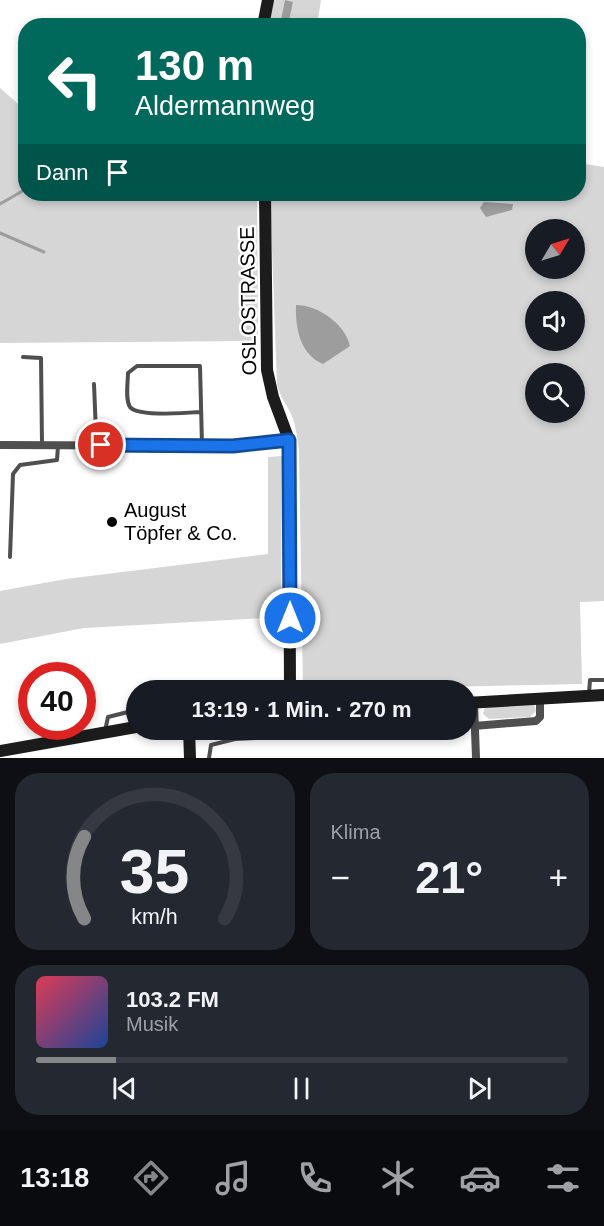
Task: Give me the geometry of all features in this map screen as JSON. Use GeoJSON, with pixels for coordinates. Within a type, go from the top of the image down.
{"type":"FeatureCollection","features":[{"type":"Feature","properties":{"kind":"street"},"geometry":{"type":"LineString","coordinates":[[265,18],[268,0]]}},
{"type":"Feature","properties":{"kind":"street","name":"OSLOSTRASSE"},"geometry":{"type":"LineString","coordinates":[[266,201],[267,370],[273,397],[289,440]]}},
{"type":"Feature","properties":{"kind":"street"},"geometry":{"type":"LineString","coordinates":[[1,447],[202,446],[289,440],[290,680]]}},
{"type":"Feature","properties":{"kind":"street"},"geometry":{"type":"LineString","coordinates":[[477,703],[604,695]]}},
{"type":"Feature","properties":{"kind":"street"},"geometry":{"type":"LineString","coordinates":[[477,726],[531,723],[540,717],[540,699]]}},
{"type":"Feature","properties":{"kind":"street"},"geometry":{"type":"LineString","coordinates":[[0,752],[126,728]]}},
{"type":"Feature","properties":{"kind":"street"},"geometry":{"type":"LineString","coordinates":[[189,740],[190,758]]}},
{"type":"Feature","properties":{"kind":"street"},"geometry":{"type":"LineString","coordinates":[[475,740],[476,758]]}},
{"type":"Feature","properties":{"kind":"lane"},"geometry":{"type":"LineString","coordinates":[[23,357],[41,358],[42,445]]}},
{"type":"Feature","properties":{"kind":"lane"},"geometry":{"type":"LineString","coordinates":[[201,412],[142,413],[132,410],[128,404],[129,373],[137,366],[200,366],[202,446]]}},
{"type":"Feature","properties":{"kind":"lane"},"geometry":{"type":"LineString","coordinates":[[93,445],[96,433],[94,384]]}},
{"type":"Feature","properties":{"kind":"lane"},"geometry":{"type":"LineString","coordinates":[[10,557],[13,474],[20,465],[57,460],[58,445]]}},
{"type":"Feature","properties":{"kind":"lane"},"geometry":{"type":"LineString","coordinates":[[588,696],[590,680],[604,680]]}},
{"type":"Feature","properties":{"kind":"lane"},"geometry":{"type":"LineString","coordinates":[[105,731],[108,717],[126,712]]}},
{"type":"Feature","properties":{"kind":"lane"},"geometry":{"type":"LineString","coordinates":[[209,758],[211,745],[231,740]]}},
{"type":"Feature","properties":{"kind":"shaded area"},"geometry":{"type":"Polygon","coordinates":[[[273,0],[321,0],[318,18],[270,18],[273,0]]]}},
{"type":"Feature","properties":{"kind":"shaded area"},"geometry":{"type":"Polygon","coordinates":[[[285,0],[293,2],[290,18],[281,18],[285,0]]]}},
{"type":"Feature","properties":{"kind":"shaded area"},"geometry":{"type":"Polygon","coordinates":[[[0,88],[18,104],[18,201],[257,201],[258,341],[0,343],[0,88]]]}},
{"type":"Feature","properties":{"kind":"shaded area"},"geometry":{"type":"Polygon","coordinates":[[[586,164],[604,167],[604,601],[580,602],[582,684],[477,686],[477,680],[303,680],[299,450],[294,421],[277,385],[270,201],[586,201],[586,164]]]}},
{"type":"Feature","properties":{"kind":"shaded area"},"geometry":{"type":"Polygon","coordinates":[[[484,202],[513,204],[512,210],[486,217],[480,208],[484,202]]]}},
{"type":"Feature","properties":{"kind":"shaded area"},"geometry":{"type":"Polygon","coordinates":[[[296,305],[313,308],[337,323],[350,346],[323,364],[315,360],[300,339],[296,305]]]}},
{"type":"Feature","properties":{"kind":"shaded area"},"geometry":{"type":"Polygon","coordinates":[[[282,456],[281,617],[84,628],[0,644],[0,591],[66,579],[268,554],[268,457],[282,456]]]}},
{"type":"Feature","properties":{"kind":"shaded area"},"geometry":{"type":"Polygon","coordinates":[[[534,704],[536,711],[530,717],[489,719],[483,714],[485,707],[534,704]]]}},
{"type":"Feature","properties":{"kind":"waterway"},"geometry":{"type":"LineString","coordinates":[[0,204],[18,194]]}},
{"type":"Feature","properties":{"kind":"waterway"},"geometry":{"type":"LineString","coordinates":[[0,233],[44,252]]}},
{"type":"Feature","properties":{"kind":"place","name":"August Töpfer & Co."},"geometry":{"type":"Point","coordinates":[112,522]}},
{"type":"Feature","properties":{"kind":"route"},"geometry":{"type":"LineString","coordinates":[[101,445],[233,446],[289,440],[290,618]]}}]}
